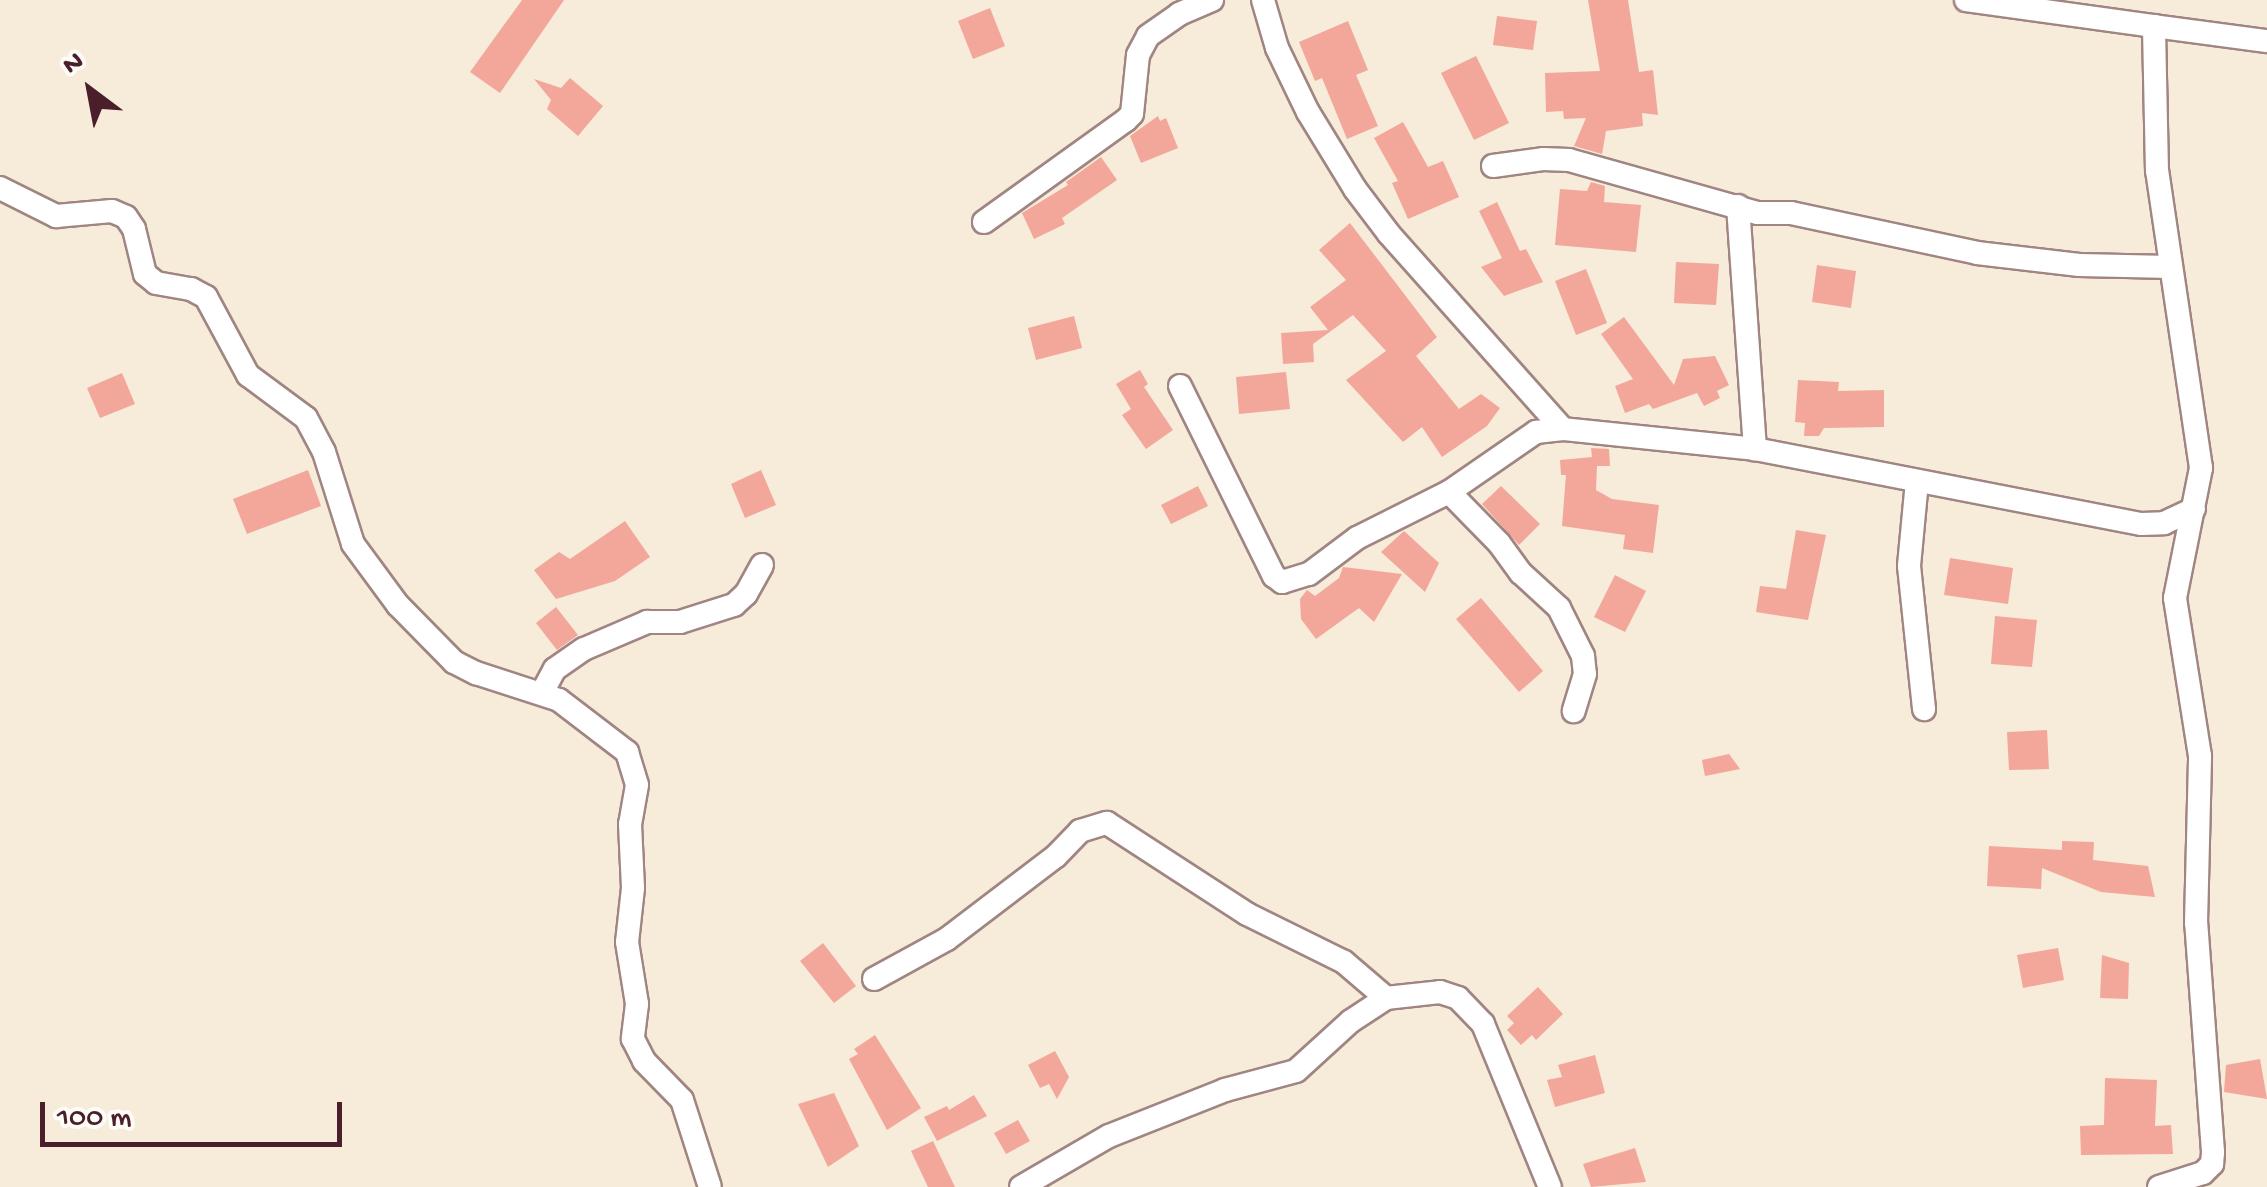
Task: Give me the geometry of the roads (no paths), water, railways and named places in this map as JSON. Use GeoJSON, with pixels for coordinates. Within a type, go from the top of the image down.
{"type":"FeatureCollection","features":[{"type":"Feature","properties":{"kind":"street"},"geometry":{"type":"LineString","coordinates":[[984,222],[1126,120],[1132,114],[1138,55],[1148,36],[1179,14],[1212,0]]}},
{"type":"Feature","properties":{"kind":"street"},"geometry":{"type":"LineString","coordinates":[[1263,0],[1277,48],[1308,112],[1355,189],[1389,234],[1563,429]]}},
{"type":"Feature","properties":{"kind":"street"},"geometry":{"type":"LineString","coordinates":[[1966,0],[2088,8],[2154,26],[2267,41]]}},
{"type":"Feature","properties":{"kind":"street"},"geometry":{"type":"LineString","coordinates":[[2154,26],[2157,171],[2201,468],[2174,598],[2200,756],[2196,922],[2213,1152],[2212,1164],[2202,1173],[2159,1187]]}},
{"type":"Feature","properties":{"kind":"street"},"geometry":{"type":"LineString","coordinates":[[1494,166],[1569,160],[1758,212],[1791,212],[1978,253],[2079,266],[2171,267]]}},
{"type":"Feature","properties":{"kind":"street"},"geometry":{"type":"LineString","coordinates":[[0,188],[56,216],[112,211],[126,217],[134,228],[145,274],[156,283],[191,289],[206,297],[248,376],[306,418],[324,452],[353,544],[398,605],[454,662],[476,673],[542,693],[610,735],[635,769],[630,846],[633,888],[627,942],[637,1004],[633,1039],[644,1061],[682,1100],[710,1187]]}},
{"type":"Feature","properties":{"kind":"street"},"geometry":{"type":"LineString","coordinates":[[1738,206],[1755,449]]}},
{"type":"Feature","properties":{"kind":"street"},"geometry":{"type":"LineString","coordinates":[[1180,386],[1274,576],[1282,582],[1309,574],[1357,538],[1450,492],[1536,432],[1563,429],[1755,449],[2141,524],[2171,537],[2181,554]]}},
{"type":"Feature","properties":{"kind":"street"},"geometry":{"type":"LineString","coordinates":[[1917,481],[1910,566],[1924,709]]}},
{"type":"Feature","properties":{"kind":"street"},"geometry":{"type":"LineString","coordinates":[[1450,492],[1499,543],[1521,573],[1559,608],[1583,656],[1585,674],[1574,711]]}},
{"type":"Feature","properties":{"kind":"street"},"geometry":{"type":"LineString","coordinates":[[2141,524],[2164,523],[2194,508]]}},
{"type":"Feature","properties":{"kind":"street"},"geometry":{"type":"LineString","coordinates":[[542,693],[554,669],[584,649],[648,622],[680,622],[734,605],[746,594],[762,565]]}},
{"type":"Feature","properties":{"kind":"street"},"geometry":{"type":"LineString","coordinates":[[874,979],[947,939],[1056,856],[1080,831],[1107,823],[1247,914],[1344,962],[1386,998]]}},
{"type":"Feature","properties":{"kind":"street"},"geometry":{"type":"LineString","coordinates":[[1021,1187],[1109,1136],[1196,1100],[1296,1070],[1351,1021],[1386,998],[1440,992],[1470,1009],[1491,1040],[1550,1187]]}}]}
